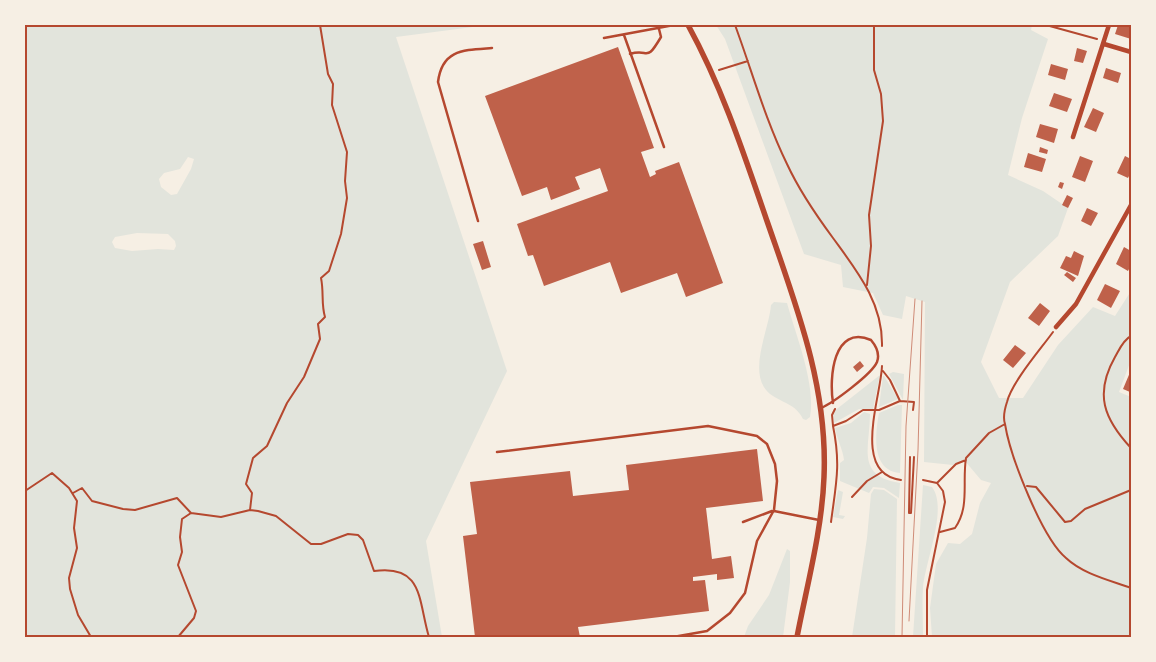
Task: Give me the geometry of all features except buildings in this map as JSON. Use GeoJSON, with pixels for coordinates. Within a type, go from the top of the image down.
{"type":"FeatureCollection","features":[{"type":"Feature","properties":{"kind":"street"},"geometry":{"type":"LineString","coordinates":[[688,25],[712,72],[730,115],[801,316],[812,355],[821,408],[824,478],[819,520],[797,637]]}},
{"type":"Feature","properties":{"kind":"street"},"geometry":{"type":"LineString","coordinates":[[1074,138],[1109,25]]}},
{"type":"Feature","properties":{"kind":"street"},"geometry":{"type":"LineString","coordinates":[[1104,44],[1131,52]]}},
{"type":"Feature","properties":{"kind":"street"},"geometry":{"type":"LineString","coordinates":[[1056,327],[1068,317],[1076,304],[1131,205]]}},
{"type":"Feature","properties":{"kind":"lane"},"geometry":{"type":"LineString","coordinates":[[604,38],[674,25]]}},
{"type":"Feature","properties":{"kind":"lane"},"geometry":{"type":"LineString","coordinates":[[630,54],[636,52],[648,54],[652,52],[661,37],[659,29]]}},
{"type":"Feature","properties":{"kind":"lane"},"geometry":{"type":"LineString","coordinates":[[624,35],[664,147]]}},
{"type":"Feature","properties":{"kind":"lane"},"geometry":{"type":"LineString","coordinates":[[478,221],[438,82],[439,69],[446,58],[468,50],[492,48]]}},
{"type":"Feature","properties":{"kind":"lane"},"geometry":{"type":"LineString","coordinates":[[821,408],[833,403],[875,365],[878,352],[871,340],[864,337],[851,338],[839,348],[831,390],[833,403]]}},
{"type":"Feature","properties":{"kind":"lane"},"geometry":{"type":"LineString","coordinates":[[498,452],[708,426],[757,436],[767,444],[775,464],[777,481],[774,510],[757,541],[745,593],[730,613],[706,631],[673,637]]}},
{"type":"Feature","properties":{"kind":"lane"},"geometry":{"type":"LineString","coordinates":[[743,522],[774,510],[819,520]]}},
{"type":"Feature","properties":{"kind":"path"},"geometry":{"type":"LineString","coordinates":[[250,510],[252,493],[246,484],[253,458],[267,446],[287,403],[304,377],[320,339],[318,324],[325,317],[321,305],[324,291],[321,278],[329,271],[342,234],[347,198],[345,181],[347,152],[332,105],[333,84],[328,74],[320,25]]}},
{"type":"Feature","properties":{"kind":"path"},"geometry":{"type":"LineString","coordinates":[[735,25],[787,166],[811,206],[866,286],[871,246],[869,215],[871,192],[882,121],[881,94],[874,70],[874,25]]}},
{"type":"Feature","properties":{"kind":"path"},"geometry":{"type":"LineString","coordinates":[[1046,25],[1097,40],[1104,44]]}},
{"type":"Feature","properties":{"kind":"path"},"geometry":{"type":"LineString","coordinates":[[712,72],[748,61]]}},
{"type":"Feature","properties":{"kind":"path"},"geometry":{"type":"LineString","coordinates":[[1056,327],[1010,393],[1006,403],[1005,424],[1026,486],[1054,547],[1066,559],[1090,574],[1131,588]]}},
{"type":"Feature","properties":{"kind":"path"},"geometry":{"type":"LineString","coordinates":[[1131,336],[1119,350],[1103,382],[1103,404],[1116,428],[1131,448]]}},
{"type":"Feature","properties":{"kind":"path"},"geometry":{"type":"LineString","coordinates":[[877,371],[882,371],[886,374],[900,401]]}},
{"type":"Feature","properties":{"kind":"path"},"geometry":{"type":"LineString","coordinates":[[833,426],[846,421],[858,412],[875,411],[900,401],[914,402],[913,410]]}},
{"type":"Feature","properties":{"kind":"path"},"geometry":{"type":"LineString","coordinates":[[831,522],[838,481],[838,447],[833,426],[834,412],[840,404]]}},
{"type":"Feature","properties":{"kind":"path"},"geometry":{"type":"LineString","coordinates":[[875,411],[872,449],[882,472],[887,477],[901,480]]}},
{"type":"Feature","properties":{"kind":"path"},"geometry":{"type":"LineString","coordinates":[[937,483],[956,464],[966,460],[989,433],[1005,424]]}},
{"type":"Feature","properties":{"kind":"path"},"geometry":{"type":"LineString","coordinates":[[910,456],[909,512],[911,512],[914,457]]}},
{"type":"Feature","properties":{"kind":"path"},"geometry":{"type":"LineString","coordinates":[[940,532],[955,528],[962,516],[966,499],[966,460]]}},
{"type":"Feature","properties":{"kind":"path"},"geometry":{"type":"LineString","coordinates":[[852,496],[869,480],[882,472]]}},
{"type":"Feature","properties":{"kind":"path"},"geometry":{"type":"LineString","coordinates":[[25,491],[52,473],[69,488],[76,501],[74,528],[77,548],[70,578],[70,589],[78,614],[92,637]]}},
{"type":"Feature","properties":{"kind":"path"},"geometry":{"type":"LineString","coordinates":[[924,480],[937,483],[943,491],[945,502],[926,590],[927,637]]}},
{"type":"Feature","properties":{"kind":"path"},"geometry":{"type":"LineString","coordinates":[[1026,486],[1036,487],[1065,522],[1071,521],[1085,509],[1131,490]]}},
{"type":"Feature","properties":{"kind":"path"},"geometry":{"type":"LineString","coordinates":[[72,493],[82,488],[92,501],[129,510],[177,498],[191,513],[221,518],[250,510],[276,516],[311,544],[321,544],[348,534],[358,536],[363,540],[374,571],[394,569],[406,574],[414,581],[429,637]]}},
{"type":"Feature","properties":{"kind":"path"},"geometry":{"type":"LineString","coordinates":[[178,637],[194,618],[196,611],[178,565],[182,552],[180,537],[182,519],[191,513]]}},
{"type":"Feature","properties":{"kind":"shaded area"},"geometry":{"type":"Polygon","coordinates":[[[25,25],[488,25],[396,37],[507,371],[426,541],[442,637],[25,637],[25,25]],[[188,157],[180,169],[164,173],[159,179],[161,187],[171,195],[177,194],[191,169],[194,159],[188,157]],[[137,233],[115,237],[112,242],[115,248],[132,251],[174,250],[176,246],[175,241],[168,234],[137,233]]]}},
{"type":"Feature","properties":{"kind":"shaded area"},"geometry":{"type":"Polygon","coordinates":[[[716,25],[1032,25],[1031,30],[1048,39],[1022,118],[1008,175],[1043,191],[1068,208],[1058,236],[1010,282],[981,362],[999,398],[1023,398],[1058,345],[1093,307],[1115,316],[1131,291],[1131,360],[1119,392],[1131,397],[1131,637],[932,637],[930,608],[936,564],[948,543],[960,544],[972,534],[980,503],[991,483],[981,480],[965,461],[953,465],[924,462],[925,302],[906,296],[902,319],[883,315],[873,293],[843,287],[841,265],[804,254],[725,39],[716,25]]]}},
{"type":"Feature","properties":{"kind":"shaded area"},"geometry":{"type":"Polygon","coordinates":[[[774,302],[787,303],[804,360],[808,375],[811,404],[810,417],[806,420],[793,407],[770,394],[763,386],[760,375],[761,352],[771,305],[774,302]]]}},
{"type":"Feature","properties":{"kind":"shaded area"},"geometry":{"type":"Polygon","coordinates":[[[893,372],[904,374],[903,400],[889,374],[893,372]]]}},
{"type":"Feature","properties":{"kind":"shaded area"},"geometry":{"type":"Polygon","coordinates":[[[880,375],[873,409],[859,409],[834,423],[833,412],[880,375]]]}},
{"type":"Feature","properties":{"kind":"shaded area"},"geometry":{"type":"Polygon","coordinates":[[[883,376],[898,399],[879,407],[883,376]]]}},
{"type":"Feature","properties":{"kind":"shaded area"},"geometry":{"type":"Polygon","coordinates":[[[902,405],[900,473],[891,471],[884,466],[877,450],[876,441],[879,413],[902,405]]]}},
{"type":"Feature","properties":{"kind":"shaded area"},"geometry":{"type":"Polygon","coordinates":[[[864,412],[870,414],[868,458],[871,467],[876,474],[900,483],[899,498],[884,488],[873,487],[869,493],[840,481],[840,463],[844,460],[835,428],[851,423],[864,412]]]}},
{"type":"Feature","properties":{"kind":"shaded area"},"geometry":{"type":"Polygon","coordinates":[[[923,485],[932,487],[938,508],[935,534],[923,587],[923,637],[913,637],[923,485]]]}},
{"type":"Feature","properties":{"kind":"shaded area"},"geometry":{"type":"Polygon","coordinates":[[[874,489],[884,490],[897,499],[895,637],[852,637],[867,538],[871,494],[874,489]]]}},
{"type":"Feature","properties":{"kind":"shaded area"},"geometry":{"type":"Polygon","coordinates":[[[838,490],[843,492],[839,515],[845,516],[843,519],[833,517],[838,490]]]}},
{"type":"Feature","properties":{"kind":"shaded area"},"geometry":{"type":"Polygon","coordinates":[[[787,549],[790,551],[790,582],[783,637],[744,637],[748,626],[769,595],[787,549]]]}},
{"type":"Feature","properties":{"kind":"tram line"},"geometry":{"type":"LineString","coordinates":[[902,637],[906,426],[915,299]]}},
{"type":"Feature","properties":{"kind":"tram line"},"geometry":{"type":"LineString","coordinates":[[909,621],[918,450],[922,301]]}}]}
